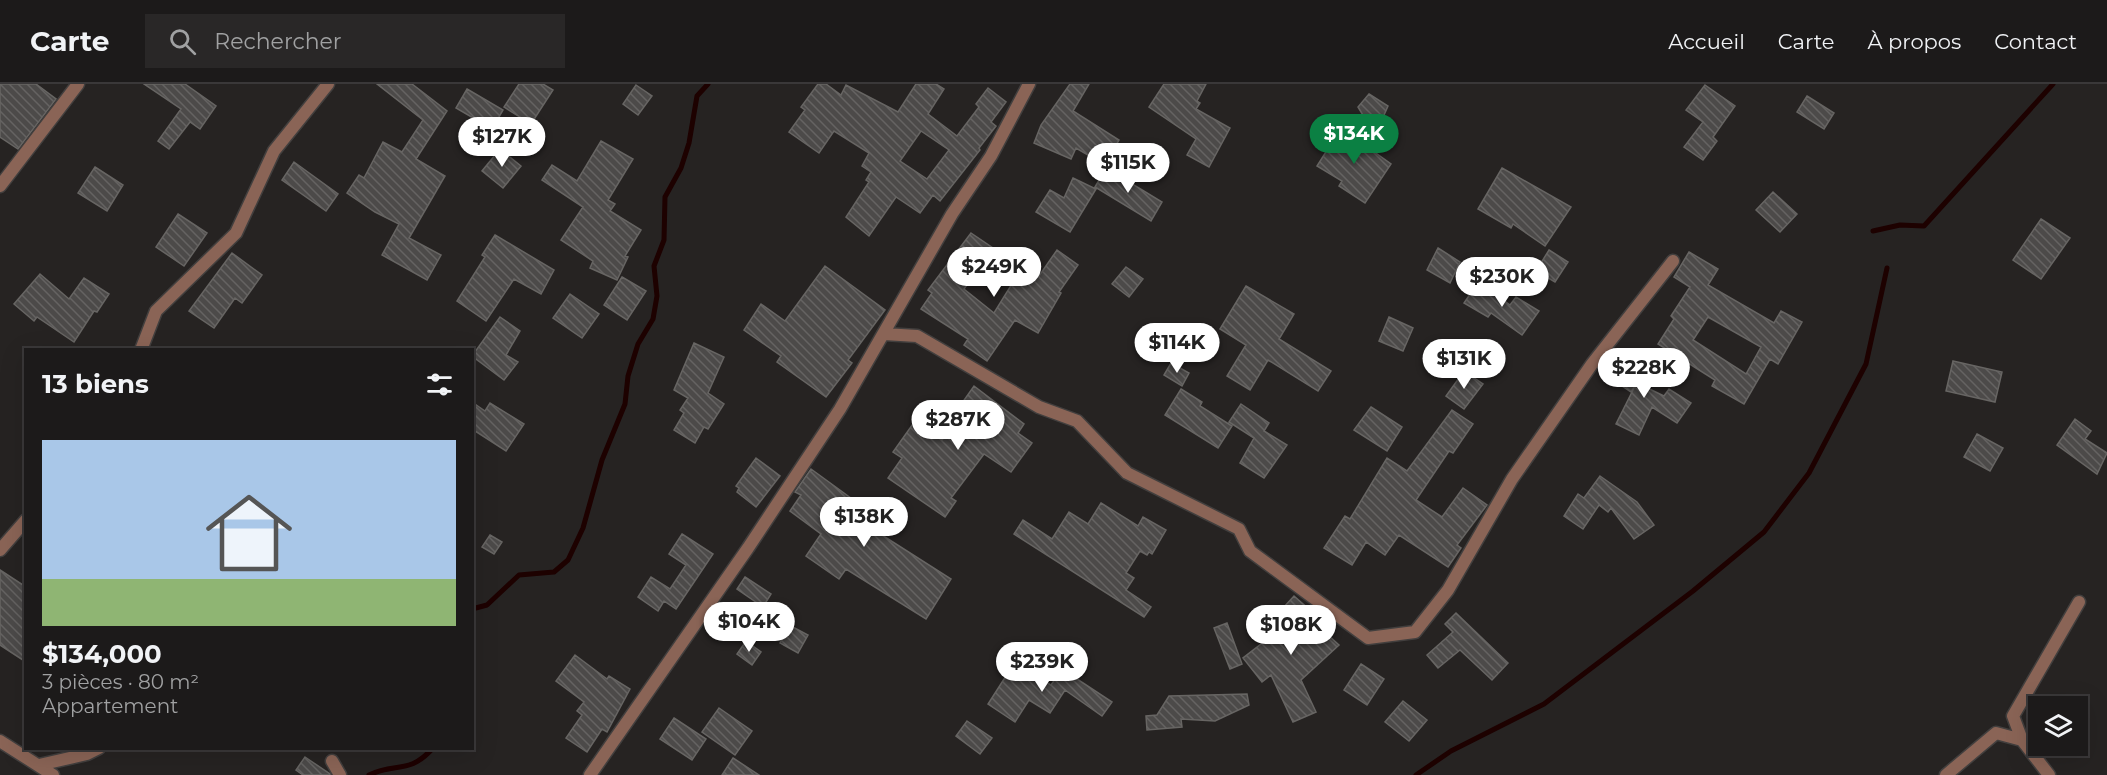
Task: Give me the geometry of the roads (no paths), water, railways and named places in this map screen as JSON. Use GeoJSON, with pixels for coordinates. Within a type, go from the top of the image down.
{"type":"FeatureCollection","features":[{"type":"Feature","properties":{"kind":"street"},"geometry":{"type":"LineString","coordinates":[[0,186],[78,84]]}},
{"type":"Feature","properties":{"kind":"street"},"geometry":{"type":"LineString","coordinates":[[142,348],[156,311],[236,233],[274,151],[328,84]]}},
{"type":"Feature","properties":{"kind":"street"},"geometry":{"type":"LineString","coordinates":[[590,775],[761,528],[840,409],[952,214],[991,156],[1027,85]]}},
{"type":"Feature","properties":{"kind":"street"},"geometry":{"type":"LineString","coordinates":[[884,334],[917,336],[1039,406],[1077,421],[1127,474],[1239,529],[1250,551],[1368,638],[1415,632],[1448,590],[1512,479],[1592,364],[1673,261]]}},
{"type":"Feature","properties":{"kind":"street"},"geometry":{"type":"LineString","coordinates":[[0,550],[24,522]]}},
{"type":"Feature","properties":{"kind":"street"},"geometry":{"type":"LineString","coordinates":[[1946,775],[2013,716],[2079,602]]}},
{"type":"Feature","properties":{"kind":"street"},"geometry":{"type":"LineString","coordinates":[[2013,716],[2022,740],[2049,775]]}},
{"type":"Feature","properties":{"kind":"street"},"geometry":{"type":"LineString","coordinates":[[1996,733],[2022,740]]}},
{"type":"Feature","properties":{"kind":"street"},"geometry":{"type":"LineString","coordinates":[[0,741],[53,775]]}},
{"type":"Feature","properties":{"kind":"street"},"geometry":{"type":"LineString","coordinates":[[39,765],[95,750]]}},
{"type":"Feature","properties":{"kind":"street"},"geometry":{"type":"LineString","coordinates":[[332,761],[340,775]]}},
{"type":"Feature","properties":{"kind":"waterway"},"geometry":{"type":"LineString","coordinates":[[474,608],[487,605],[519,575],[554,572],[568,560],[583,528],[602,460],[625,404],[628,376],[638,344],[653,319],[657,296],[654,266],[664,240],[665,197],[681,168],[689,143],[697,96],[708,84]]}},
{"type":"Feature","properties":{"kind":"waterway"},"geometry":{"type":"LineString","coordinates":[[1873,231],[1900,225],[1924,226],[2053,84]]}},
{"type":"Feature","properties":{"kind":"waterway"},"geometry":{"type":"LineString","coordinates":[[1416,775],[1451,751],[1544,704],[1693,591],[1764,532],[1809,473],[1866,364],[1887,268]]}},
{"type":"Feature","properties":{"kind":"waterway"},"geometry":{"type":"LineString","coordinates":[[369,775],[417,762],[431,750]]}}]}
